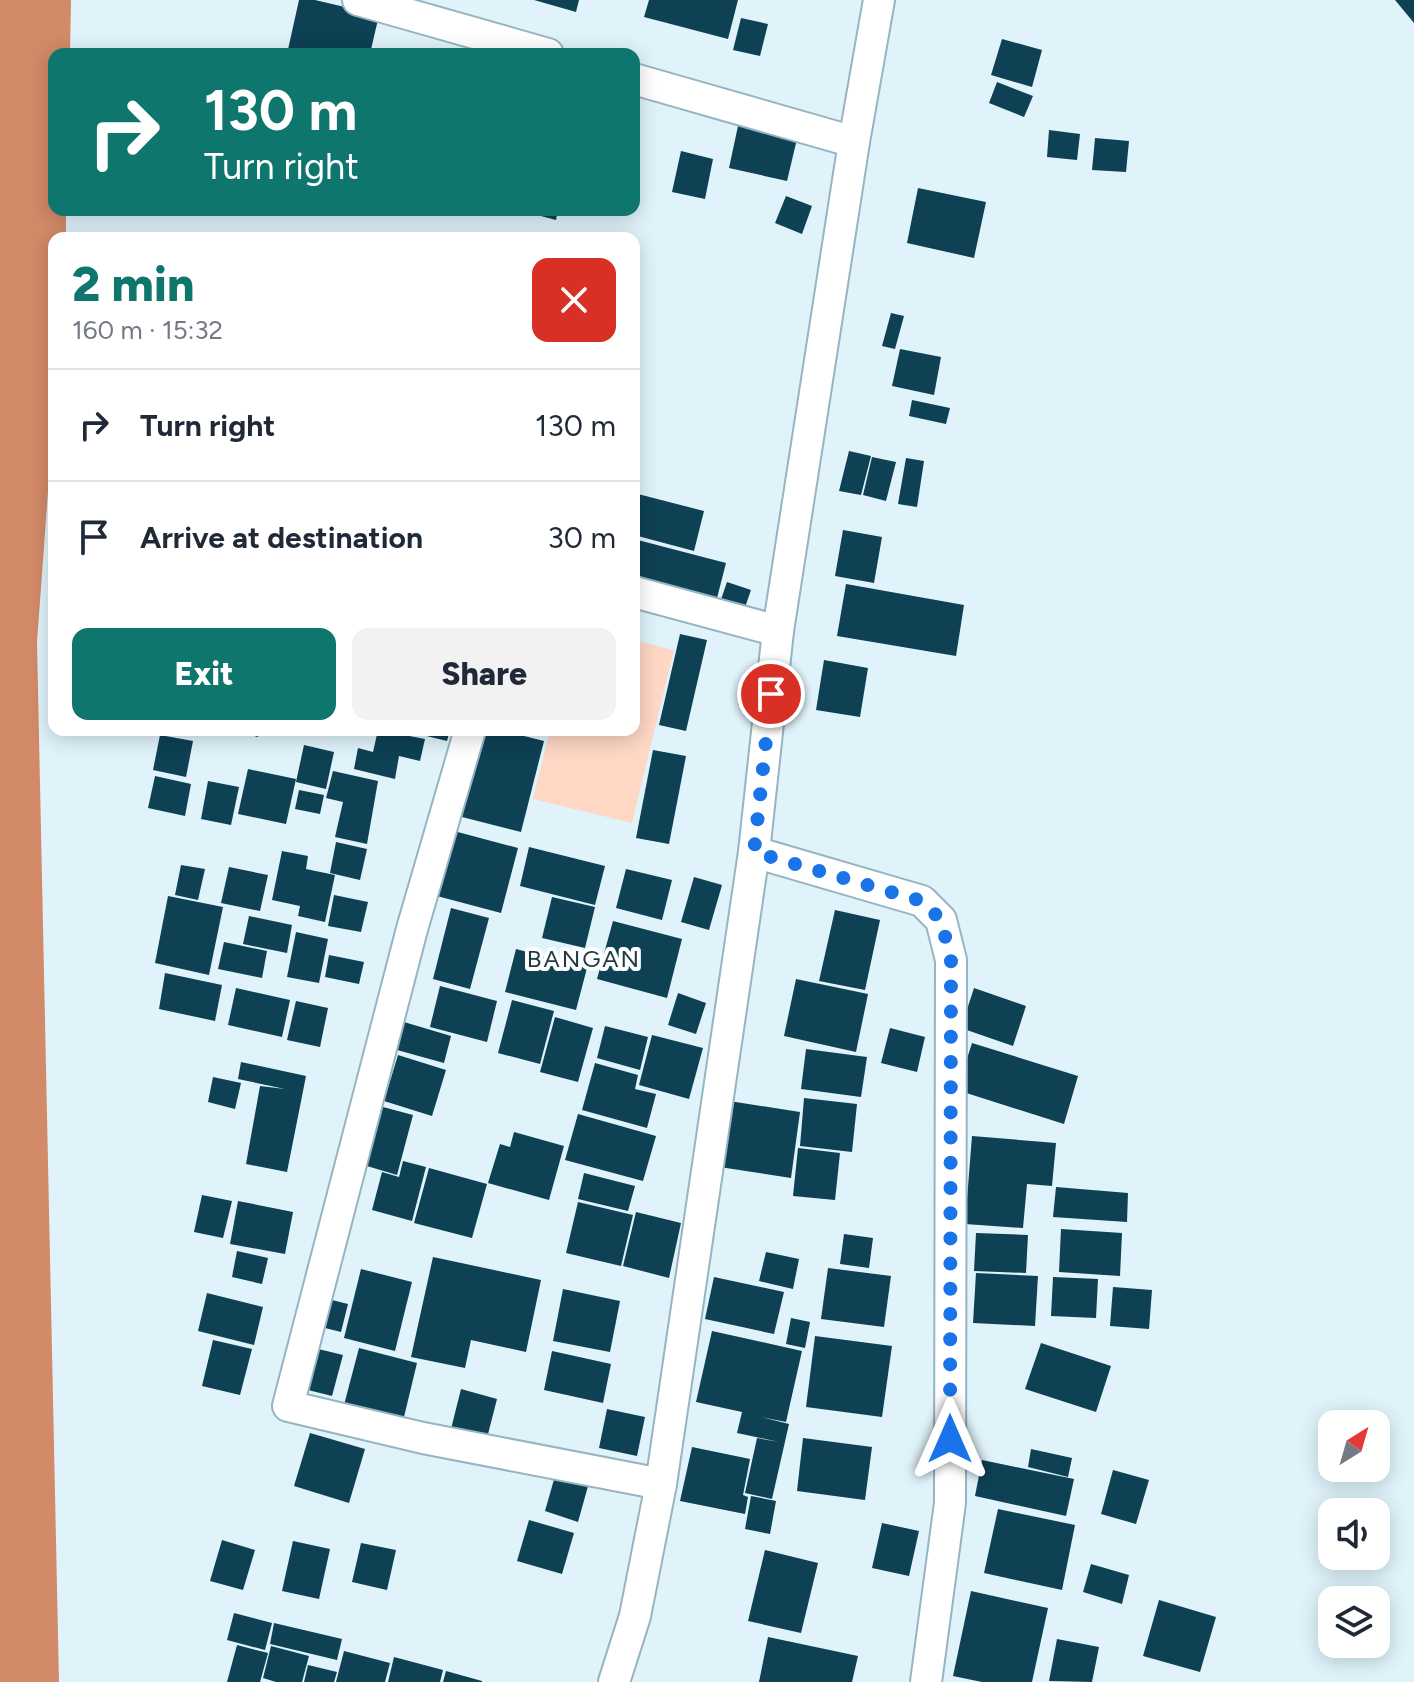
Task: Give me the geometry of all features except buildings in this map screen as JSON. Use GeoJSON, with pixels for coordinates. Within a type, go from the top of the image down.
{"type":"FeatureCollection","features":[{"type":"Feature","properties":{"kind":"street"},"geometry":{"type":"LineString","coordinates":[[358,0],[527,48]]}},
{"type":"Feature","properties":{"kind":"street"},"geometry":{"type":"LineString","coordinates":[[614,1682],[635,1616],[661,1484],[754,852],[778,631],[879,0]]}},
{"type":"Feature","properties":{"kind":"street"},"geometry":{"type":"LineString","coordinates":[[640,81],[854,142]]}},
{"type":"Feature","properties":{"kind":"street"},"geometry":{"type":"LineString","coordinates":[[640,594],[778,631]]}},
{"type":"Feature","properties":{"kind":"street"},"geometry":{"type":"LineString","coordinates":[[468,736],[412,929],[288,1406],[423,1438],[661,1484]]}},
{"type":"Feature","properties":{"kind":"street"},"geometry":{"type":"LineString","coordinates":[[754,852],[922,901],[941,920],[951,960],[950,1503],[926,1682]]}},
{"type":"Feature","properties":{"kind":"shaded area"},"geometry":{"type":"Polygon","coordinates":[[[0,0],[71,0],[70,48],[48,48],[48,216],[66,216],[66,232],[48,232],[48,492],[37,642],[59,1682],[0,1682],[0,0]]]}},
{"type":"Feature","properties":{"kind":"shaded area"},"geometry":{"type":"Polygon","coordinates":[[[640,642],[674,650],[632,823],[533,799],[549,736],[640,736],[640,642]]]}},
{"type":"Feature","properties":{"kind":"district","name":"BANGAN"},"geometry":{"type":"Point","coordinates":[584,958]}},
{"type":"Feature","properties":{"kind":"route"},"geometry":{"type":"LineString","coordinates":[[771,694],[754,852],[922,901],[941,920],[951,960],[950,1439]]}}]}
